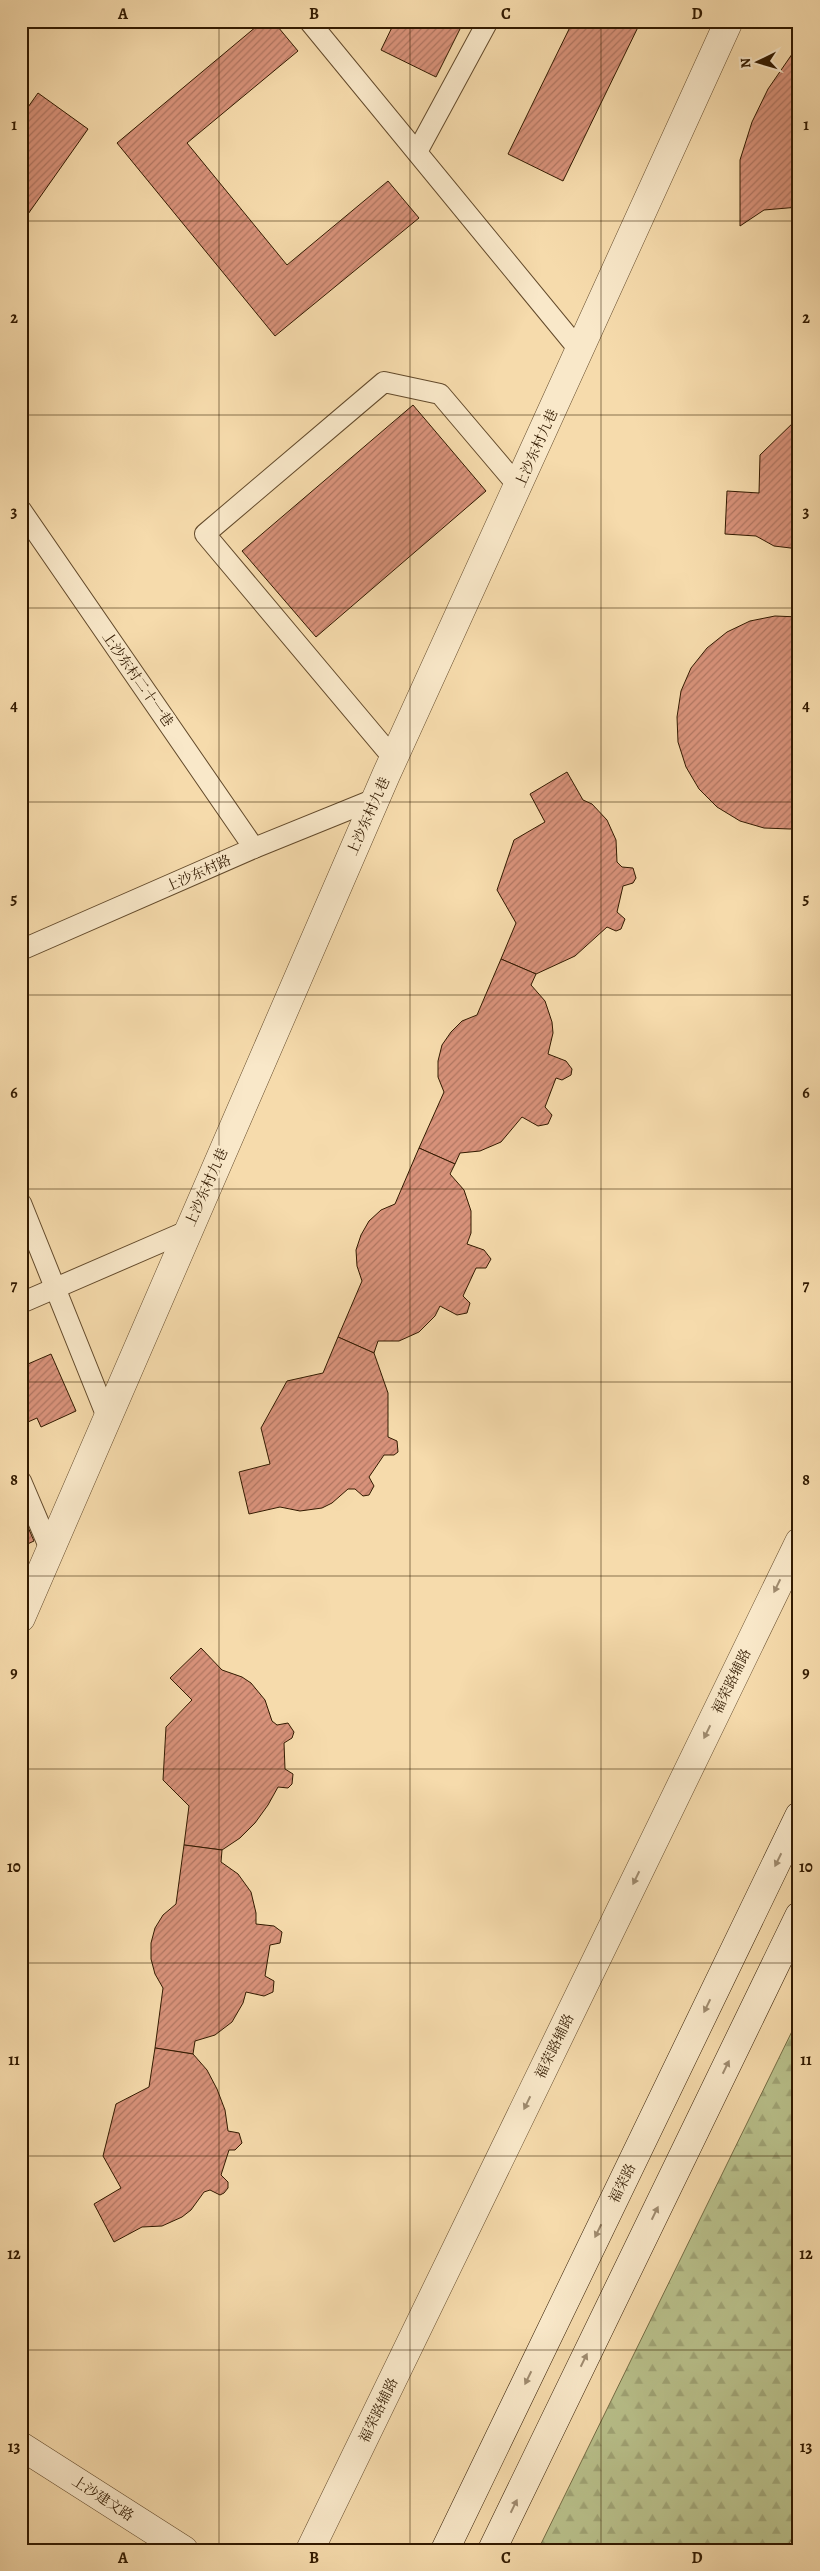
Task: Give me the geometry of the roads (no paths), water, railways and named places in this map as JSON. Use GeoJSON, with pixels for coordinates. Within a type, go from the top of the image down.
{"type":"FeatureCollection","features":[{"type":"Feature","properties":{"kind":"street","name":"上沙东村九巷"},"geometry":{"type":"LineString","coordinates":[[21,1618],[187,1231],[376,799],[729,21]]}},
{"type":"Feature","properties":{"kind":"street","name":"福荣路辅路"},"geometry":{"type":"LineString","coordinates":[[310,2550],[799,1542]]}},
{"type":"Feature","properties":{"kind":"street","name":"福荣路"},"geometry":{"type":"LineString","coordinates":[[445,2550],[799,1816]]}},
{"type":"Feature","properties":{"kind":"street"},"geometry":{"type":"LineString","coordinates":[[492,2550],[799,1916]]}},
{"type":"Feature","properties":{"kind":"street","name":"上沙建文路"},"geometry":{"type":"LineString","coordinates":[[21,2446],[184,2550]]}},
{"type":"Feature","properties":{"kind":"lane"},"geometry":{"type":"LineString","coordinates":[[417,152],[488,21]]}},
{"type":"Feature","properties":{"kind":"lane"},"geometry":{"type":"LineString","coordinates":[[314,23],[580,351]]}},
{"type":"Feature","properties":{"kind":"lane"},"geometry":{"type":"LineString","coordinates":[[394,760],[205,534],[384,382],[440,394],[518,486]]}},
{"type":"Feature","properties":{"kind":"lane","name":"上沙东村二十一巷"},"geometry":{"type":"LineString","coordinates":[[21,510],[254,848]]}},
{"type":"Feature","properties":{"kind":"lane","name":"上沙东村路"},"geometry":{"type":"LineString","coordinates":[[21,950],[254,848],[376,799]]}},
{"type":"Feature","properties":{"kind":"lane"},"geometry":{"type":"LineString","coordinates":[[21,1203],[107,1417]]}},
{"type":"Feature","properties":{"kind":"lane"},"geometry":{"type":"LineString","coordinates":[[21,1303],[187,1231]]}},
{"type":"Feature","properties":{"kind":"lane"},"geometry":{"type":"LineString","coordinates":[[21,1481],[50,1550]]}}]}
